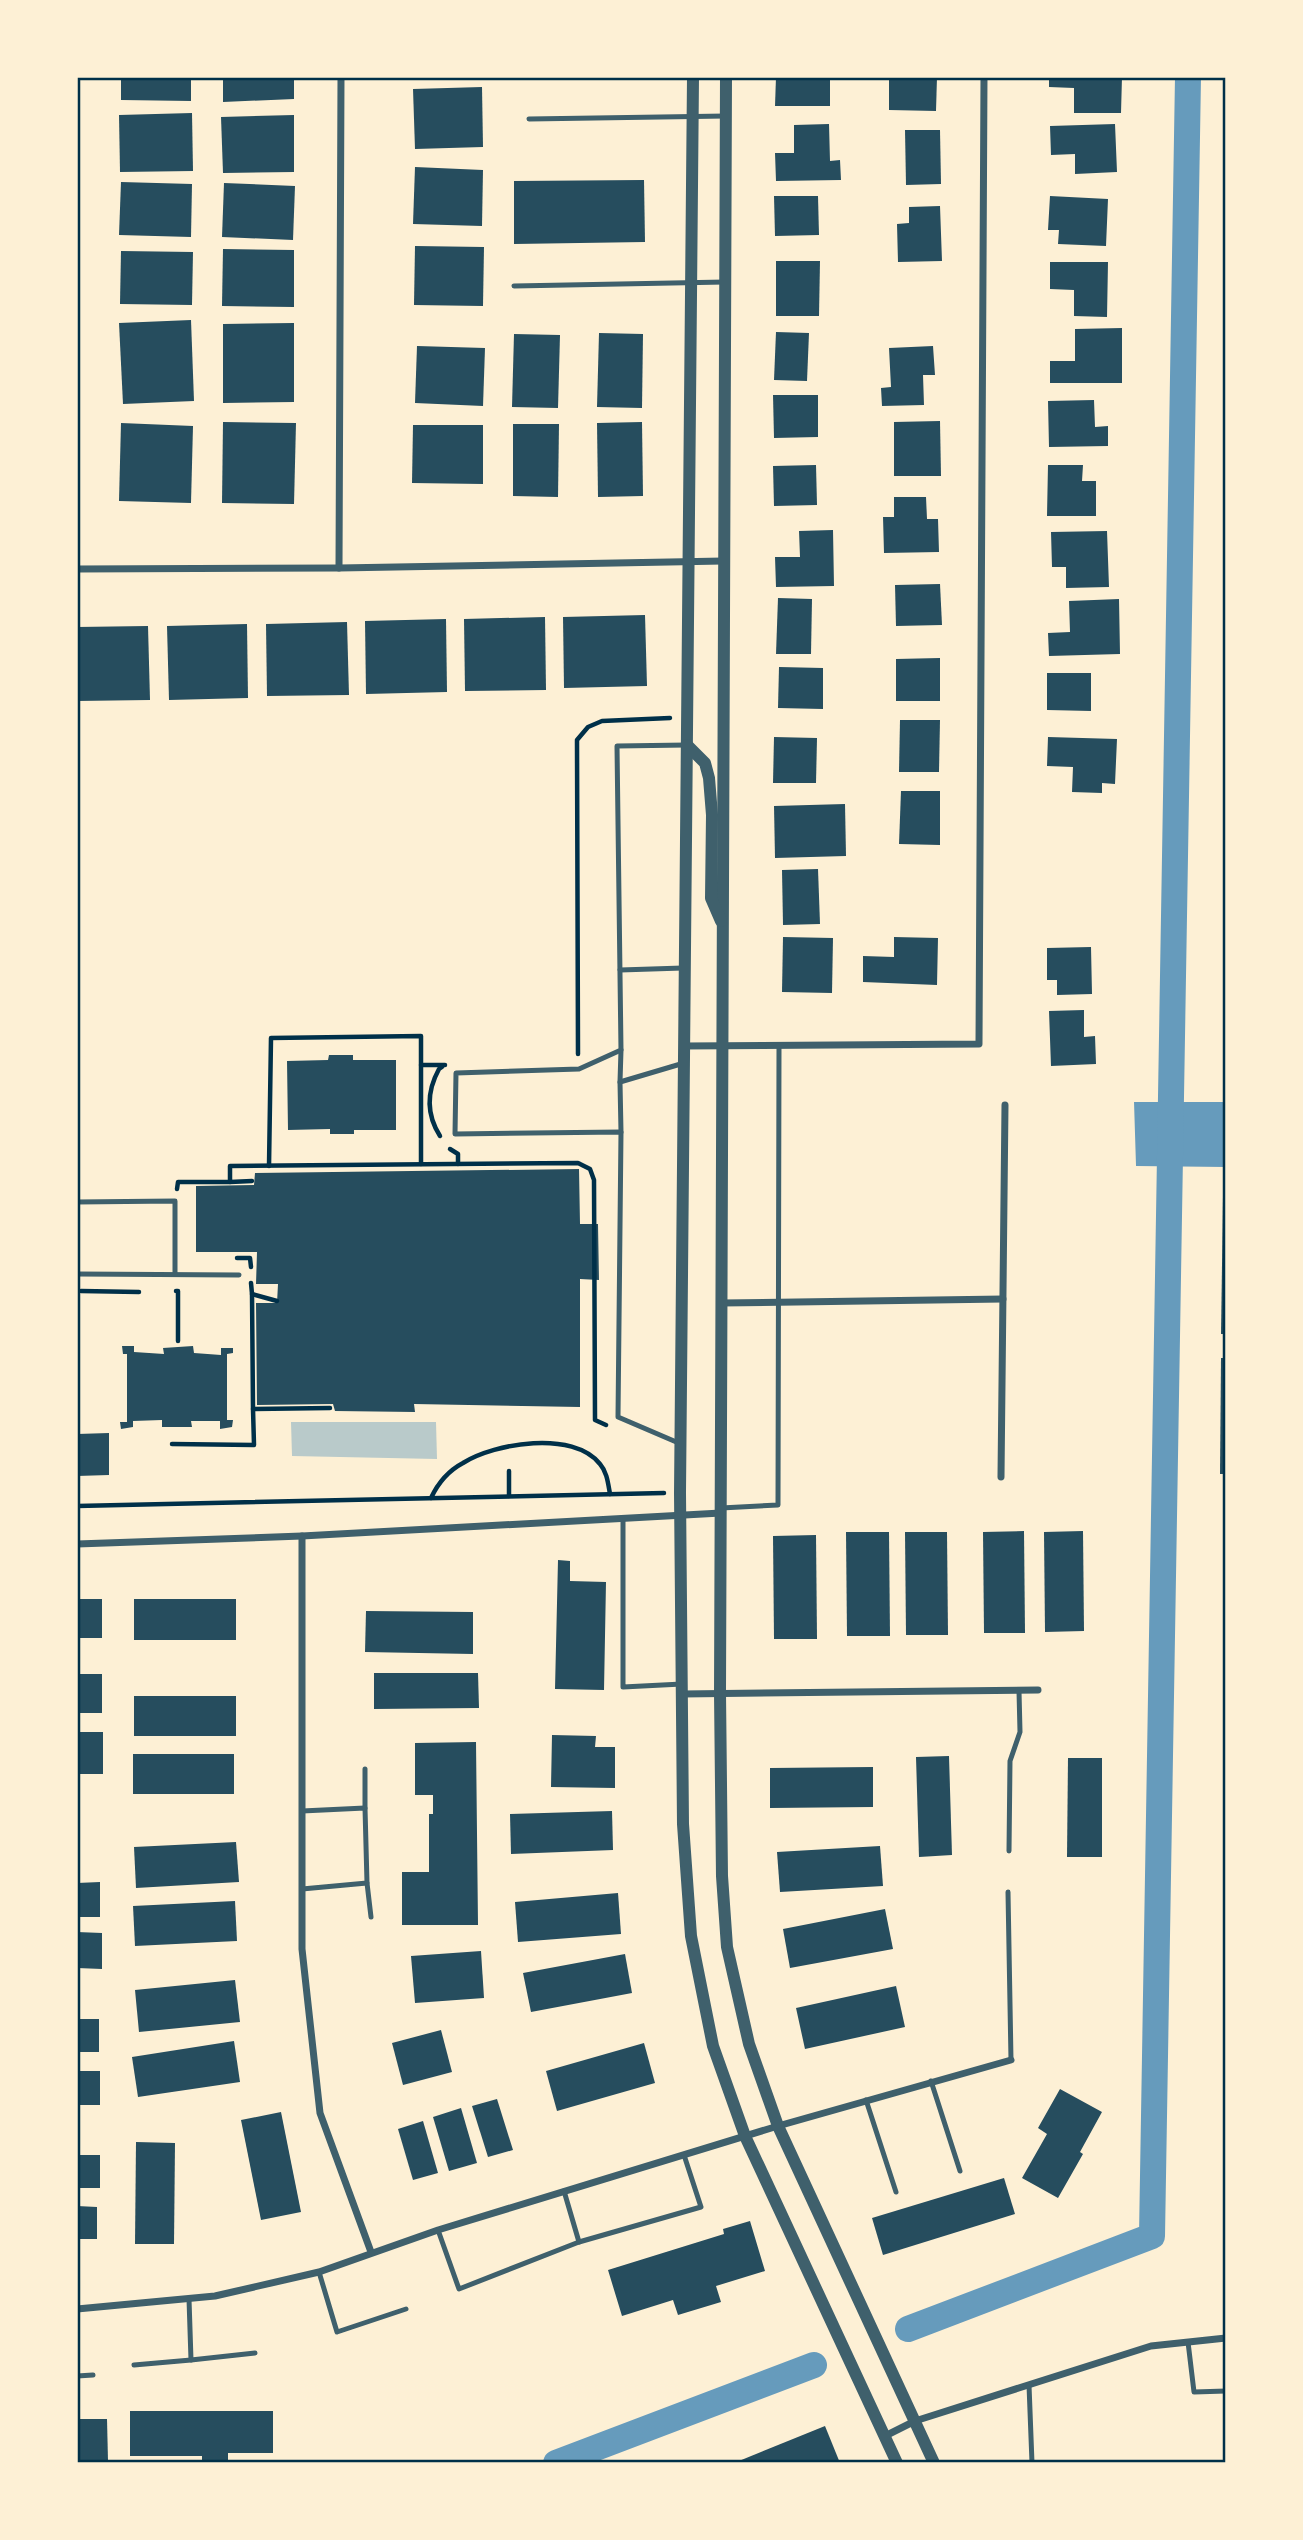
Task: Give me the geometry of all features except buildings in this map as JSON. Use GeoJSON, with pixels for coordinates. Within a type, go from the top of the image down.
{"type":"FeatureCollection","features":[{"type":"Feature","properties":{"kind":"street"},"geometry":{"type":"LineString","coordinates":[[340,568],[341,77]]}},
{"type":"Feature","properties":{"kind":"street"},"geometry":{"type":"LineString","coordinates":[[692,77],[680,1493],[683,1824],[691,1936],[713,2046],[745,2136],[897,2463]]}},
{"type":"Feature","properties":{"kind":"street"},"geometry":{"type":"LineString","coordinates":[[726,77],[720,1693],[722,1876],[727,1947],[749,2045],[778,2126],[934,2463]]}},
{"type":"Feature","properties":{"kind":"street"},"geometry":{"type":"LineString","coordinates":[[684,1046],[979,1044],[984,77]]}},
{"type":"Feature","properties":{"kind":"street"},"geometry":{"type":"LineString","coordinates":[[77,569],[340,568],[723,561]]}},
{"type":"Feature","properties":{"kind":"street"},"geometry":{"type":"LineString","coordinates":[[687,744],[705,763],[709,778],[712,898],[723,928]]}},
{"type":"Feature","properties":{"kind":"street"},"geometry":{"type":"LineString","coordinates":[[1001,1477],[1005,1105]]}},
{"type":"Feature","properties":{"kind":"street"},"geometry":{"type":"LineString","coordinates":[[721,1303],[1003,1299]]}},
{"type":"Feature","properties":{"kind":"street"},"geometry":{"type":"LineString","coordinates":[[77,1544],[302,1536],[680,1516],[720,1511]]}},
{"type":"Feature","properties":{"kind":"street"},"geometry":{"type":"LineString","coordinates":[[302,1536],[302,1949],[320,2113],[372,2252]]}},
{"type":"Feature","properties":{"kind":"street"},"geometry":{"type":"LineString","coordinates":[[682,1689],[720,1693],[1038,1690]]}},
{"type":"Feature","properties":{"kind":"street"},"geometry":{"type":"LineString","coordinates":[[77,2309],[215,2296],[319,2272],[438,2230],[564,2191],[866,2100],[1011,2060]]}},
{"type":"Feature","properties":{"kind":"street"},"geometry":{"type":"LineString","coordinates":[[885,2435],[915,2421],[1151,2346],[1226,2338]]}},
{"type":"Feature","properties":{"kind":"lane"},"geometry":{"type":"LineString","coordinates":[[528,119],[726,116]]}},
{"type":"Feature","properties":{"kind":"lane"},"geometry":{"type":"LineString","coordinates":[[514,286],[725,282]]}},
{"type":"Feature","properties":{"kind":"lane"},"geometry":{"type":"LineString","coordinates":[[681,1444],[618,1418],[621,1050],[617,746],[687,744]]}},
{"type":"Feature","properties":{"kind":"lane"},"geometry":{"type":"LineString","coordinates":[[620,970],[685,968]]}},
{"type":"Feature","properties":{"kind":"lane"},"geometry":{"type":"LineString","coordinates":[[720,1511],[778,1505],[779,1046]]}},
{"type":"Feature","properties":{"kind":"lane"},"geometry":{"type":"LineString","coordinates":[[621,1050],[579,1069],[456,1073],[455,1134],[621,1132]]}},
{"type":"Feature","properties":{"kind":"lane"},"geometry":{"type":"LineString","coordinates":[[620,1082],[684,1063]]}},
{"type":"Feature","properties":{"kind":"lane"},"geometry":{"type":"LineString","coordinates":[[77,1202],[175,1201],[175,1274]]}},
{"type":"Feature","properties":{"kind":"lane"},"geometry":{"type":"LineString","coordinates":[[77,1274],[239,1275]]}},
{"type":"Feature","properties":{"kind":"lane"},"geometry":{"type":"LineString","coordinates":[[623,1518],[623,1687],[682,1689]]}},
{"type":"Feature","properties":{"kind":"lane"},"geometry":{"type":"LineString","coordinates":[[1009,1851],[1010,1761],[1020,1731],[1020,1691]]}},
{"type":"Feature","properties":{"kind":"lane"},"geometry":{"type":"LineString","coordinates":[[365,1769],[367,1883],[371,1917]]}},
{"type":"Feature","properties":{"kind":"lane"},"geometry":{"type":"LineString","coordinates":[[302,1811],[365,1808]]}},
{"type":"Feature","properties":{"kind":"lane"},"geometry":{"type":"LineString","coordinates":[[302,1889],[367,1883]]}},
{"type":"Feature","properties":{"kind":"lane"},"geometry":{"type":"LineString","coordinates":[[1008,1892],[1011,2060]]}},
{"type":"Feature","properties":{"kind":"lane"},"geometry":{"type":"LineString","coordinates":[[931,2081],[960,2171]]}},
{"type":"Feature","properties":{"kind":"lane"},"geometry":{"type":"LineString","coordinates":[[866,2100],[896,2192]]}},
{"type":"Feature","properties":{"kind":"lane"},"geometry":{"type":"LineString","coordinates":[[438,2230],[459,2289],[579,2242],[701,2207],[684,2155]]}},
{"type":"Feature","properties":{"kind":"lane"},"geometry":{"type":"LineString","coordinates":[[564,2191],[579,2242]]}},
{"type":"Feature","properties":{"kind":"lane"},"geometry":{"type":"LineString","coordinates":[[319,2272],[337,2332],[405,2309]]}},
{"type":"Feature","properties":{"kind":"lane"},"geometry":{"type":"LineString","coordinates":[[188,2299],[191,2360]]}},
{"type":"Feature","properties":{"kind":"lane"},"geometry":{"type":"LineString","coordinates":[[1188,2342],[1194,2392],[1226,2391]]}},
{"type":"Feature","properties":{"kind":"lane"},"geometry":{"type":"LineString","coordinates":[[134,2365],[255,2353]]}},
{"type":"Feature","properties":{"kind":"lane"},"geometry":{"type":"LineString","coordinates":[[77,2376],[93,2375]]}},
{"type":"Feature","properties":{"kind":"lane"},"geometry":{"type":"LineString","coordinates":[[1028,2385],[1032,2463]]}},
{"type":"Feature","properties":{"kind":"path"},"geometry":{"type":"LineString","coordinates":[[579,1069],[577,740],[588,727],[601,721],[673,718]]}},
{"type":"Feature","properties":{"kind":"path"},"geometry":{"type":"LineString","coordinates":[[269,1166],[271,1038],[421,1036],[421,1164]]}},
{"type":"Feature","properties":{"kind":"path"},"geometry":{"type":"LineString","coordinates":[[421,1065],[450,1065]]}},
{"type":"Feature","properties":{"kind":"path"},"geometry":{"type":"LineString","coordinates":[[458,1154],[458,1164]]}},
{"type":"Feature","properties":{"kind":"path"},"geometry":{"type":"LineString","coordinates":[[230,1182],[230,1166],[578,1163],[590,1169],[594,1180]]}},
{"type":"Feature","properties":{"kind":"path"},"geometry":{"type":"LineString","coordinates":[[175,1201],[178,1182],[252,1181]]}},
{"type":"Feature","properties":{"kind":"path"},"geometry":{"type":"LineString","coordinates":[[77,1290],[148,1292]]}},
{"type":"Feature","properties":{"kind":"path"},"geometry":{"type":"LineString","coordinates":[[169,1291],[178,1291],[178,1341]]}},
{"type":"Feature","properties":{"kind":"path"},"geometry":{"type":"LineString","coordinates":[[172,1444],[254,1445],[252,1293]]}},
{"type":"Feature","properties":{"kind":"path"},"geometry":{"type":"LineString","coordinates":[[253,1409],[330,1408]]}},
{"type":"Feature","properties":{"kind":"path"},"geometry":{"type":"LineString","coordinates":[[430,1498],[436,1486],[448,1473],[463,1463],[495,1448],[527,1444],[575,1447],[591,1455],[602,1465],[610,1494]]}},
{"type":"Feature","properties":{"kind":"path"},"geometry":{"type":"LineString","coordinates":[[509,1471],[509,1496]]}},
{"type":"Feature","properties":{"kind":"path"},"geometry":{"type":"LineString","coordinates":[[77,1506],[680,1493]]}},
{"type":"Feature","properties":{"kind":"shaded area"},"geometry":{"type":"Polygon","coordinates":[[[291,1422],[436,1422],[437,1459],[292,1456],[291,1422]]]}},
{"type":"Feature","properties":{"kind":"water"},"geometry":{"type":"Polygon","coordinates":[[[1134,1102],[1226,1102],[1226,1167],[1136,1166],[1134,1102]]]}},
{"type":"Feature","properties":{"kind":"waterway"},"geometry":{"type":"LineString","coordinates":[[908,2329],[1152,2236],[1188,77]]}},
{"type":"Feature","properties":{"kind":"waterway"},"geometry":{"type":"LineString","coordinates":[[556,2463],[814,2365]]}}]}
